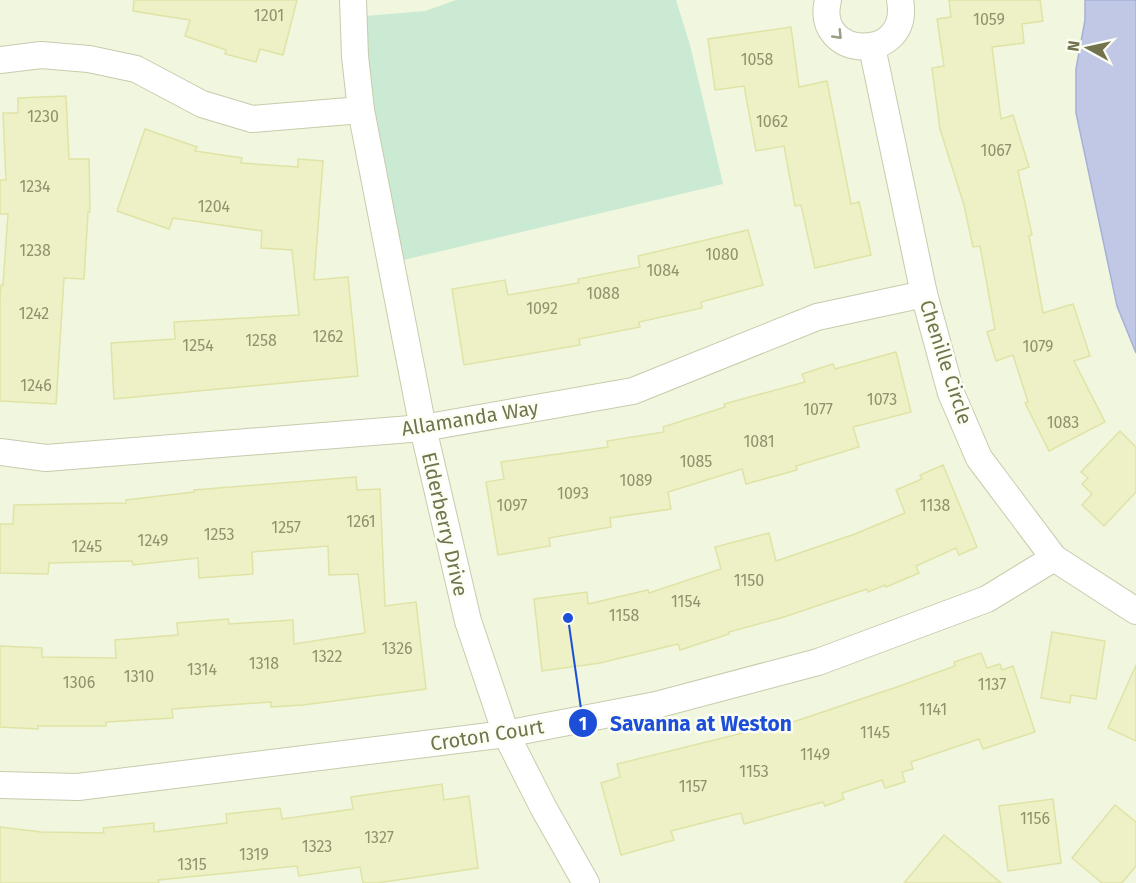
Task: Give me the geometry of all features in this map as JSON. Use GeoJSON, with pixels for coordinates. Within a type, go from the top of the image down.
{"type":"FeatureCollection","features":[{"type":"Feature","properties":{"kind":"street","name":"Elderberry Drive"},"geometry":{"type":"LineString","coordinates":[[353,0],[355,56],[361,110],[423,428],[468,621],[506,734],[543,807],[586,883]]}},
{"type":"Feature","properties":{"kind":"street"},"geometry":{"type":"LineString","coordinates":[[828,0],[827,18],[831,29],[839,38],[860,48],[883,43],[898,25],[900,0]]}},
{"type":"Feature","properties":{"kind":"street","name":"Chenille Circle"},"geometry":{"type":"LineString","coordinates":[[872,47],[924,294],[951,393],[979,458],[1054,558],[1136,611]]}},
{"type":"Feature","properties":{"kind":"street"},"geometry":{"type":"LineString","coordinates":[[0,60],[41,55],[89,59],[136,69],[202,104],[252,118],[361,110]]}},
{"type":"Feature","properties":{"kind":"street","name":"Allamanda Way"},"geometry":{"type":"LineString","coordinates":[[0,452],[46,458],[423,428],[633,391],[817,317],[924,294]]}},
{"type":"Feature","properties":{"kind":"street","name":"Croton Court"},"geometry":{"type":"LineString","coordinates":[[0,785],[78,787],[506,734],[656,705],[818,662],[987,598],[1054,558]]}},
{"type":"Feature","properties":{"kind":"shaded area"},"geometry":{"type":"Polygon","coordinates":[[[0,0],[1085,0],[1085,20],[1076,69],[1076,113],[1117,306],[1136,353],[1136,883],[0,883],[0,0]]]}},
{"type":"Feature","properties":{"kind":"shaded area"},"geometry":{"type":"Polygon","coordinates":[[[456,0],[676,0],[690,45],[723,184],[391,263],[353,17],[425,11],[456,0]]]}},
{"type":"Feature","properties":{"kind":"water"},"geometry":{"type":"Polygon","coordinates":[[[1085,0],[1136,0],[1136,353],[1117,306],[1076,113],[1076,69],[1085,20],[1085,0]]]}},
{"type":"Feature","properties":{"kind":"building"},"geometry":{"type":"Polygon","coordinates":[[[134,0],[297,0],[283,55],[260,49],[256,62],[225,54],[226,50],[185,36],[190,20],[133,11],[134,0]]]}},
{"type":"Feature","properties":{"kind":"building"},"geometry":{"type":"Polygon","coordinates":[[[949,0],[1040,0],[1043,21],[1022,24],[1024,43],[992,47],[1001,119],[1013,115],[1029,167],[1018,171],[1032,235],[1029,236],[1043,313],[1073,304],[1090,356],[1074,361],[1105,422],[1049,451],[1025,403],[1028,402],[1013,355],[996,361],[987,332],[995,329],[980,246],[973,247],[964,205],[940,129],[932,68],[944,66],[937,19],[951,17],[949,0]]]}},
{"type":"Feature","properties":{"kind":"building"},"geometry":{"type":"Polygon","coordinates":[[[791,27],[799,87],[827,81],[851,204],[859,202],[871,255],[815,268],[801,205],[795,206],[784,146],[756,151],[744,86],[715,90],[708,39],[791,27]]]}},
{"type":"Feature","properties":{"kind":"building"},"geometry":{"type":"Polygon","coordinates":[[[66,96],[69,159],[89,159],[90,212],[88,212],[84,279],[64,278],[56,404],[0,401],[0,299],[8,214],[0,214],[0,180],[6,180],[3,113],[18,113],[18,98],[66,96]]]}},
{"type":"Feature","properties":{"kind":"building"},"geometry":{"type":"Polygon","coordinates":[[[145,129],[197,147],[195,151],[242,158],[241,163],[298,167],[298,159],[323,161],[314,280],[348,277],[358,376],[114,399],[111,343],[175,339],[174,322],[299,315],[292,250],[261,248],[262,231],[173,218],[169,229],[117,211],[145,129]]]}},
{"type":"Feature","properties":{"kind":"building"},"geometry":{"type":"Polygon","coordinates":[[[748,230],[763,285],[701,302],[702,308],[639,322],[640,327],[579,339],[580,345],[464,365],[452,289],[505,280],[508,295],[579,283],[578,279],[640,267],[638,256],[748,230]]]}},
{"type":"Feature","properties":{"kind":"building"},"geometry":{"type":"Polygon","coordinates":[[[896,352],[911,412],[853,427],[859,447],[796,466],[797,470],[746,484],[742,469],[668,492],[671,509],[610,518],[611,527],[549,538],[550,546],[498,555],[486,482],[504,479],[501,462],[608,447],[607,441],[664,432],[663,427],[725,407],[724,404],[805,382],[802,374],[833,364],[835,369],[896,352]]]}},
{"type":"Feature","properties":{"kind":"building"},"geometry":{"type":"Polygon","coordinates":[[[1120,431],[1136,447],[1136,492],[1104,526],[1082,505],[1092,494],[1082,484],[1088,478],[1081,472],[1120,431]]]}},
{"type":"Feature","properties":{"kind":"building"},"geometry":{"type":"Polygon","coordinates":[[[943,465],[977,547],[959,555],[956,548],[916,566],[919,573],[886,587],[885,585],[868,592],[867,589],[784,617],[729,632],[729,634],[680,650],[678,644],[600,663],[542,671],[534,599],[587,592],[588,604],[648,590],[649,593],[721,569],[715,547],[769,533],[776,561],[855,534],[905,513],[896,490],[922,479],[920,475],[943,465]]]}},
{"type":"Feature","properties":{"kind":"building"},"geometry":{"type":"Polygon","coordinates":[[[356,477],[357,490],[380,489],[385,606],[416,602],[426,689],[303,705],[271,707],[271,702],[172,709],[173,718],[106,722],[106,726],[38,726],[38,729],[0,727],[0,646],[42,648],[42,657],[116,658],[115,640],[178,635],[177,623],[228,619],[229,624],[293,620],[294,644],[365,633],[358,574],[329,575],[328,546],[252,552],[253,574],[199,578],[198,558],[133,565],[132,561],[49,563],[48,574],[0,573],[0,524],[13,524],[14,505],[126,503],[126,500],[194,492],[194,490],[356,477]]]}},
{"type":"Feature","properties":{"kind":"building"},"geometry":{"type":"Polygon","coordinates":[[[1052,632],[1105,641],[1096,699],[1071,695],[1070,703],[1041,698],[1052,632]]]}},
{"type":"Feature","properties":{"kind":"building"},"geometry":{"type":"Polygon","coordinates":[[[981,653],[987,668],[1000,664],[1002,670],[1013,666],[1035,732],[983,749],[979,739],[911,762],[913,769],[902,772],[905,782],[885,788],[882,780],[842,793],[844,799],[825,806],[823,802],[744,824],[741,813],[671,831],[674,840],[621,855],[601,783],[620,777],[617,764],[771,726],[772,729],[955,666],[954,662],[981,653]]]}},
{"type":"Feature","properties":{"kind":"building"},"geometry":{"type":"Polygon","coordinates":[[[1136,665],[1136,741],[1108,728],[1136,665]]]}},
{"type":"Feature","properties":{"kind":"building"},"geometry":{"type":"Polygon","coordinates":[[[442,784],[444,800],[469,796],[478,868],[377,883],[363,883],[360,867],[299,876],[297,866],[158,880],[159,883],[0,883],[0,827],[41,832],[104,833],[103,828],[154,823],[154,832],[227,823],[226,814],[280,808],[282,819],[353,809],[351,797],[442,784]]]}},
{"type":"Feature","properties":{"kind":"building"},"geometry":{"type":"Polygon","coordinates":[[[1053,799],[1061,863],[1008,871],[999,806],[1053,799]]]}},
{"type":"Feature","properties":{"kind":"building"},"geometry":{"type":"Polygon","coordinates":[[[1115,805],[1136,822],[1136,866],[1122,883],[1102,883],[1072,858],[1115,805]]]}},
{"type":"Feature","properties":{"kind":"building"},"geometry":{"type":"Polygon","coordinates":[[[944,835],[973,859],[1001,883],[904,883],[944,835]]]}},
{"type":"Feature","properties":{"kind":"place","name":"Savanna at Weston"},"geometry":{"type":"Point","coordinates":[568,618]}}]}
